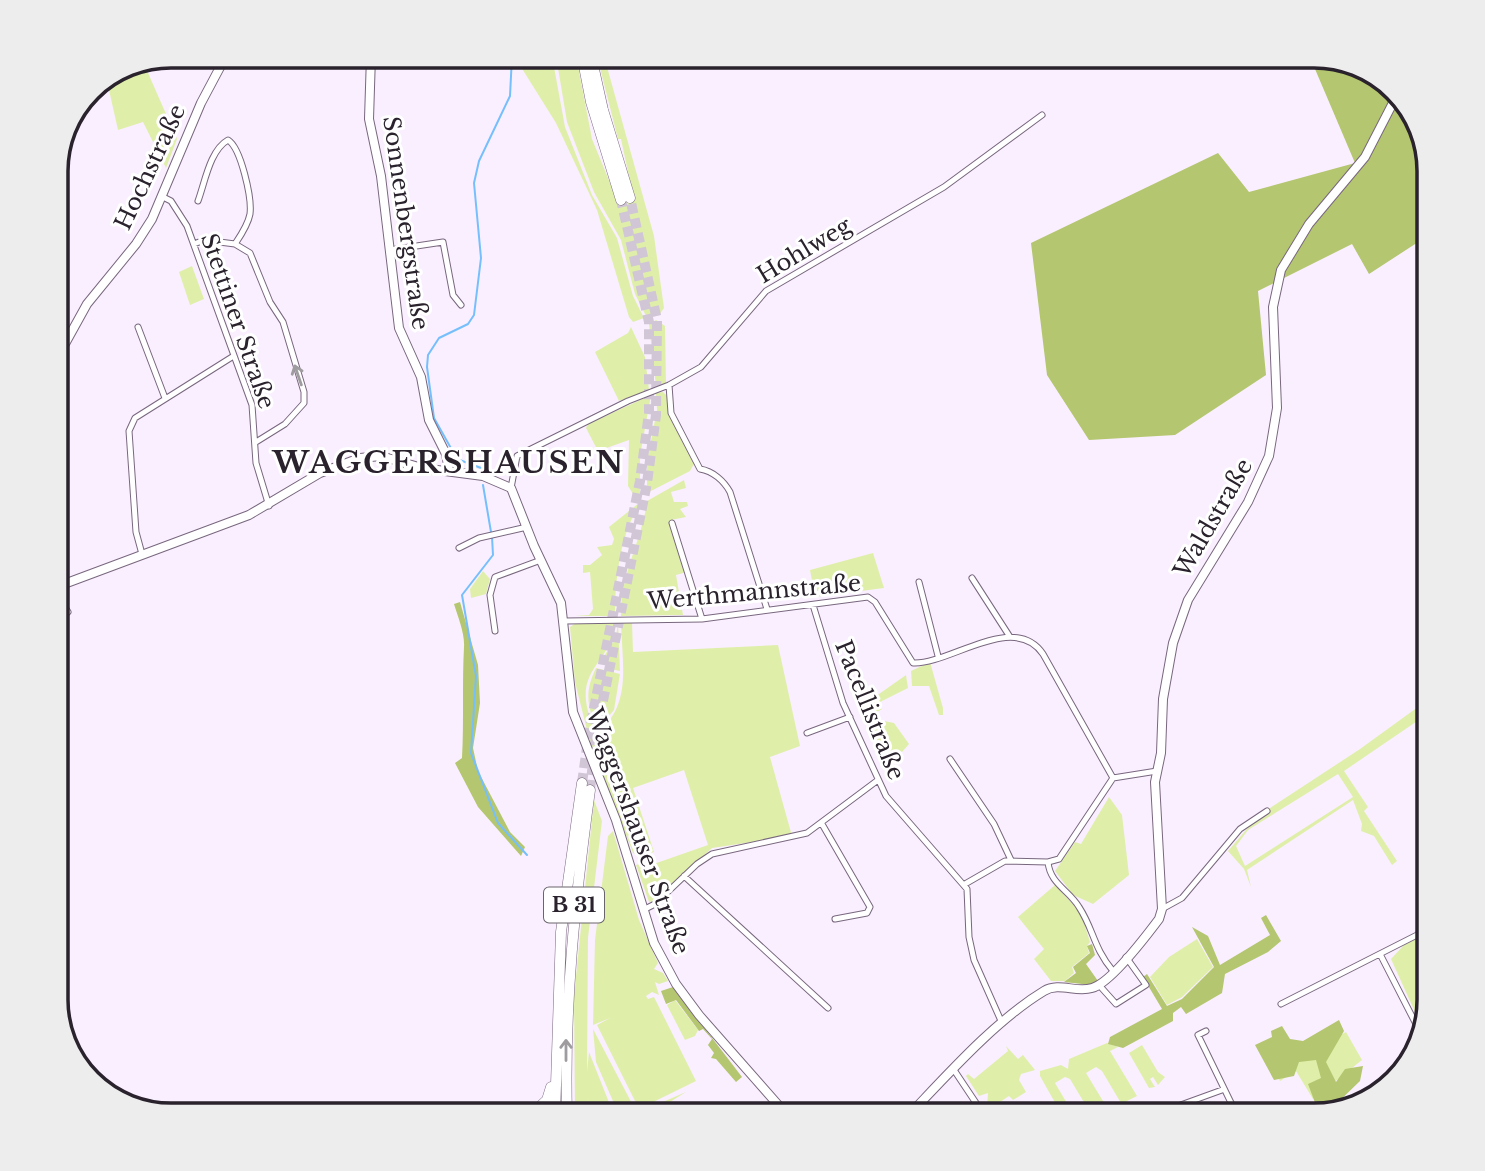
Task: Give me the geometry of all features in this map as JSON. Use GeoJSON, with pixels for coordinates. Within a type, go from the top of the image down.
{"type":"FeatureCollection","features":[{"type":"Feature","properties":{"kind":"highway"},"geometry":{"type":"LineString","coordinates":[[584,68],[591,102],[626,199],[594,68]]}},
{"type":"Feature","properties":{"kind":"highway","name":"B 31"},"geometry":{"type":"LineString","coordinates":[[555,1103],[554,1059],[562,921],[586,786],[569,961],[567,1103]]}},
{"type":"Feature","properties":{"kind":"highway"},"geometry":{"type":"LineString","coordinates":[[544,1103],[547,1100],[554,1059]]}},
{"type":"Feature","properties":{"kind":"street","name":"Hochstraße"},"geometry":{"type":"LineString","coordinates":[[68,336],[74,324],[136,244],[163,197],[201,103],[220,68]]}},
{"type":"Feature","properties":{"kind":"street","name":"Sonnenbergstraße"},"geometry":{"type":"LineString","coordinates":[[371,68],[369,119],[381,176],[399,328],[421,377],[429,420],[446,454],[449,470]]}},
{"type":"Feature","properties":{"kind":"street","name":"Waldstraße"},"geometry":{"type":"LineString","coordinates":[[1162,909],[1156,838],[1157,771],[1161,753],[1160,727],[1166,671],[1179,621],[1198,582],[1253,494],[1271,447],[1277,386],[1273,307],[1281,270],[1309,224],[1365,157],[1392,106]]}},
{"type":"Feature","properties":{"kind":"street","name":"Hohlweg"},"geometry":{"type":"LineString","coordinates":[[511,488],[517,456],[628,401],[669,386],[707,362],[766,291],[944,187],[1042,115]]}},
{"type":"Feature","properties":{"kind":"street"},"geometry":{"type":"LineString","coordinates":[[198,201],[215,156],[221,144],[228,140],[234,144],[242,167],[250,212],[235,244]]}},
{"type":"Feature","properties":{"kind":"street","name":"Stettiner Straße"},"geometry":{"type":"LineString","coordinates":[[163,197],[178,210],[194,244],[232,357],[252,405],[259,480],[269,506]]}},
{"type":"Feature","properties":{"kind":"street"},"geometry":{"type":"LineString","coordinates":[[194,244],[204,240],[235,244],[250,253],[270,302],[283,322],[304,392],[304,403],[298,413],[256,442]]}},
{"type":"Feature","properties":{"kind":"street"},"geometry":{"type":"LineString","coordinates":[[390,250],[443,242],[453,295],[461,305]]}},
{"type":"Feature","properties":{"kind":"street"},"geometry":{"type":"LineString","coordinates":[[138,327],[165,398]]}},
{"type":"Feature","properties":{"kind":"street"},"geometry":{"type":"LineString","coordinates":[[142,554],[136,532],[129,431],[135,418],[232,357]]}},
{"type":"Feature","properties":{"kind":"street"},"geometry":{"type":"LineString","coordinates":[[669,386],[671,414],[700,469],[712,473],[725,483],[730,492],[767,609]]}},
{"type":"Feature","properties":{"kind":"street"},"geometry":{"type":"LineString","coordinates":[[68,582],[269,506],[320,473],[360,458],[381,456],[422,468],[483,476],[511,488]]}},
{"type":"Feature","properties":{"kind":"street","name":"Waggershauser Straße"},"geometry":{"type":"LineString","coordinates":[[511,488],[556,589],[565,621],[565,659],[573,712],[616,820],[654,943],[676,984],[699,1015],[776,1103]]}},
{"type":"Feature","properties":{"kind":"street"},"geometry":{"type":"LineString","coordinates":[[672,523],[702,618]]}},
{"type":"Feature","properties":{"kind":"street"},"geometry":{"type":"LineString","coordinates":[[459,548],[491,535],[527,527]]}},
{"type":"Feature","properties":{"kind":"street"},"geometry":{"type":"LineString","coordinates":[[495,631],[490,594],[495,577],[541,560]]}},
{"type":"Feature","properties":{"kind":"street"},"geometry":{"type":"LineString","coordinates":[[972,578],[1010,637]]}},
{"type":"Feature","properties":{"kind":"street"},"geometry":{"type":"LineString","coordinates":[[919,582],[937,656]]}},
{"type":"Feature","properties":{"kind":"street","name":"Werthmannstraße"},"geometry":{"type":"LineString","coordinates":[[565,621],[702,618],[869,597],[875,602],[913,663],[1010,637],[1033,642],[1043,654],[1114,778]]}},
{"type":"Feature","properties":{"kind":"street","name":"Pacellistraße"},"geometry":{"type":"LineString","coordinates":[[813,604],[850,718],[886,796],[965,884]]}},
{"type":"Feature","properties":{"kind":"street"},"geometry":{"type":"LineString","coordinates":[[807,733],[850,718]]}},
{"type":"Feature","properties":{"kind":"street"},"geometry":{"type":"LineString","coordinates":[[950,759],[994,824],[1011,860]]}},
{"type":"Feature","properties":{"kind":"street"},"geometry":{"type":"LineString","coordinates":[[1003,1024],[974,960],[965,884],[1011,860],[1048,862],[1059,859],[1114,778],[1157,771]]}},
{"type":"Feature","properties":{"kind":"street"},"geometry":{"type":"LineString","coordinates":[[642,910],[655,904],[697,864],[719,851],[792,839],[822,824],[878,780]]}},
{"type":"Feature","properties":{"kind":"street"},"geometry":{"type":"LineString","coordinates":[[921,1103],[1003,1024],[1049,989],[1082,989],[1099,985],[1159,919],[1162,909],[1182,898],[1240,830],[1267,811]]}},
{"type":"Feature","properties":{"kind":"street"},"geometry":{"type":"LineString","coordinates":[[822,824],[870,907],[866,913],[835,919]]}},
{"type":"Feature","properties":{"kind":"street"},"geometry":{"type":"LineString","coordinates":[[1048,862],[1055,882],[1081,909],[1097,952],[1113,971]]}},
{"type":"Feature","properties":{"kind":"street"},"geometry":{"type":"LineString","coordinates":[[684,876],[828,1008]]}},
{"type":"Feature","properties":{"kind":"street"},"geometry":{"type":"LineString","coordinates":[[1281,1004],[1417,932]]}},
{"type":"Feature","properties":{"kind":"street"},"geometry":{"type":"LineString","coordinates":[[1380,954],[1414,1020]]}},
{"type":"Feature","properties":{"kind":"street"},"geometry":{"type":"LineString","coordinates":[[1099,985],[1116,1004],[1146,985],[1126,957]]}},
{"type":"Feature","properties":{"kind":"street"},"geometry":{"type":"LineString","coordinates":[[1206,1031],[1198,1035],[1230,1103]]}},
{"type":"Feature","properties":{"kind":"street"},"geometry":{"type":"LineString","coordinates":[[954,1070],[976,1103]]}},
{"type":"Feature","properties":{"kind":"street"},"geometry":{"type":"LineString","coordinates":[[1186,1103],[1222,1090]]}},
{"type":"Feature","properties":{"kind":"green space"},"geometry":{"type":"Polygon","coordinates":[[[522,68],[554,68],[565,127],[592,195],[617,238],[633,296],[644,318],[633,322],[629,317],[597,210],[556,123],[522,68]]]}},
{"type":"Feature","properties":{"kind":"green space"},"geometry":{"type":"Polygon","coordinates":[[[558,68],[578,68],[592,139],[617,200],[633,195],[621,139],[618,139],[600,68],[607,68],[654,236],[664,308],[659,315],[647,318],[635,294],[621,240],[594,192],[567,122],[558,68]]]}},
{"type":"Feature","properties":{"kind":"green space"},"geometry":{"type":"Polygon","coordinates":[[[1315,69],[1327,69],[1359,79],[1386,99],[1406,126],[1416,158],[1417,243],[1369,274],[1352,244],[1258,291],[1266,375],[1175,435],[1089,440],[1047,375],[1031,243],[1218,153],[1249,192],[1355,163],[1315,69]]]}},
{"type":"Feature","properties":{"kind":"green space"},"geometry":{"type":"Polygon","coordinates":[[[147,71],[177,139],[166,168],[143,122],[118,130],[109,90],[132,76],[147,71]]]}},
{"type":"Feature","properties":{"kind":"green space"},"geometry":{"type":"Polygon","coordinates":[[[192,266],[204,299],[190,305],[179,272],[192,266]]]}},
{"type":"Feature","properties":{"kind":"green space"},"geometry":{"type":"Polygon","coordinates":[[[656,320],[665,326],[666,383],[656,387],[649,324],[656,320]]]}},
{"type":"Feature","properties":{"kind":"green space"},"geometry":{"type":"Polygon","coordinates":[[[631,327],[645,357],[649,390],[619,401],[595,352],[628,333],[631,327]]]}},
{"type":"Feature","properties":{"kind":"green space"},"geometry":{"type":"Polygon","coordinates":[[[663,392],[669,398],[669,415],[694,464],[690,471],[647,493],[647,461],[657,410],[656,393],[663,392]]]}},
{"type":"Feature","properties":{"kind":"green space"},"geometry":{"type":"Polygon","coordinates":[[[651,395],[640,456],[640,497],[635,497],[628,486],[629,440],[598,451],[586,428],[588,424],[651,395]]]}},
{"type":"Feature","properties":{"kind":"green space"},"geometry":{"type":"Polygon","coordinates":[[[684,480],[686,488],[671,492],[674,502],[687,502],[688,506],[680,509],[686,517],[671,520],[687,572],[676,575],[683,615],[621,616],[627,572],[647,501],[684,480]]]}},
{"type":"Feature","properties":{"kind":"green space"},"geometry":{"type":"Polygon","coordinates":[[[639,503],[620,557],[615,616],[575,616],[589,615],[593,609],[590,572],[583,573],[583,565],[590,565],[602,555],[597,547],[612,545],[614,539],[609,527],[639,503]]]}},
{"type":"Feature","properties":{"kind":"green space"},"geometry":{"type":"Polygon","coordinates":[[[873,553],[884,588],[815,597],[810,570],[873,553]]]}},
{"type":"Feature","properties":{"kind":"green space"},"geometry":{"type":"Polygon","coordinates":[[[483,571],[490,579],[486,594],[471,598],[470,589],[483,571]]]}},
{"type":"Feature","properties":{"kind":"green space"},"geometry":{"type":"Polygon","coordinates":[[[460,602],[478,665],[480,703],[473,748],[478,771],[510,832],[525,847],[521,856],[478,807],[455,763],[462,758],[463,744],[464,642],[454,604],[460,602]]]}},
{"type":"Feature","properties":{"kind":"green space"},"geometry":{"type":"Polygon","coordinates":[[[615,622],[606,650],[588,680],[587,708],[594,728],[587,730],[575,682],[570,627],[576,623],[615,622]]]}},
{"type":"Feature","properties":{"kind":"green space"},"geometry":{"type":"Polygon","coordinates":[[[618,622],[620,671],[606,668],[603,658],[616,637],[618,622]]]}},
{"type":"Feature","properties":{"kind":"green space"},"geometry":{"type":"Polygon","coordinates":[[[621,622],[632,622],[633,652],[778,645],[800,746],[770,757],[792,836],[712,848],[655,901],[649,902],[636,865],[646,861],[648,866],[708,845],[684,770],[633,788],[654,852],[640,857],[633,853],[589,738],[613,715],[619,701],[623,671],[621,622]]]}},
{"type":"Feature","properties":{"kind":"green space"},"geometry":{"type":"Polygon","coordinates":[[[930,662],[943,715],[939,715],[929,686],[912,686],[911,671],[930,662]]]}},
{"type":"Feature","properties":{"kind":"green space"},"geometry":{"type":"Polygon","coordinates":[[[596,668],[620,674],[614,710],[598,729],[588,698],[596,668]]]}},
{"type":"Feature","properties":{"kind":"green space"},"geometry":{"type":"Polygon","coordinates":[[[906,675],[908,688],[874,705],[882,709],[868,717],[862,706],[906,675]]]}},
{"type":"Feature","properties":{"kind":"green space"},"geometry":{"type":"Polygon","coordinates":[[[1417,708],[1417,721],[1344,771],[1368,807],[1364,811],[1397,861],[1392,865],[1374,836],[1361,831],[1362,824],[1353,800],[1247,870],[1251,887],[1244,869],[1228,851],[1258,816],[1417,708]],[[1338,774],[1248,830],[1236,846],[1245,866],[1353,797],[1338,774]]]}},
{"type":"Feature","properties":{"kind":"green space"},"geometry":{"type":"Polygon","coordinates":[[[884,721],[894,723],[909,744],[889,767],[870,731],[884,721]]]}},
{"type":"Feature","properties":{"kind":"green space"},"geometry":{"type":"Polygon","coordinates":[[[1109,797],[1122,815],[1129,875],[1093,904],[1073,895],[1055,871],[1075,842],[1081,844],[1109,797]]]}},
{"type":"Feature","properties":{"kind":"green space"},"geometry":{"type":"Polygon","coordinates":[[[594,800],[602,821],[588,938],[587,1072],[589,1052],[609,1103],[587,1103],[587,1099],[587,1103],[575,1103],[574,996],[594,800]]]}},
{"type":"Feature","properties":{"kind":"green space"},"geometry":{"type":"Polygon","coordinates":[[[613,831],[639,920],[658,963],[654,969],[663,973],[668,981],[659,984],[655,982],[659,995],[652,992],[646,996],[648,999],[654,997],[696,1081],[651,1103],[636,1103],[597,1025],[610,1018],[593,1025],[595,940],[608,836],[613,831]]]}},
{"type":"Feature","properties":{"kind":"green space"},"geometry":{"type":"Polygon","coordinates":[[[1055,885],[1081,913],[1090,942],[1087,946],[1089,953],[1072,967],[1074,973],[1065,981],[1051,981],[1034,959],[1044,949],[1018,917],[1055,885]]]}},
{"type":"Feature","properties":{"kind":"green space"},"geometry":{"type":"Polygon","coordinates":[[[1266,915],[1281,941],[1268,952],[1225,974],[1222,993],[1186,1014],[1181,1007],[1173,1013],[1173,1021],[1123,1048],[1108,1044],[1110,1037],[1162,1009],[1143,977],[1147,974],[1167,1006],[1182,999],[1214,967],[1192,927],[1208,936],[1220,965],[1270,935],[1261,918],[1266,915]]]}},
{"type":"Feature","properties":{"kind":"green space"},"geometry":{"type":"Polygon","coordinates":[[[1417,937],[1416,1014],[1391,959],[1403,946],[1417,937]]]}},
{"type":"Feature","properties":{"kind":"green space"},"geometry":{"type":"Polygon","coordinates":[[[1197,939],[1213,967],[1182,997],[1167,1005],[1150,977],[1169,957],[1197,939]]]}},
{"type":"Feature","properties":{"kind":"green space"},"geometry":{"type":"Polygon","coordinates":[[[1092,944],[1095,955],[1086,964],[1098,981],[1091,985],[1064,982],[1076,973],[1073,967],[1090,953],[1087,946],[1092,944]]]}},
{"type":"Feature","properties":{"kind":"green space"},"geometry":{"type":"Polygon","coordinates":[[[673,987],[742,1077],[736,1082],[716,1059],[711,1058],[714,1053],[708,1045],[712,1039],[703,1029],[699,1031],[676,1000],[666,1004],[661,991],[673,987]]]}},
{"type":"Feature","properties":{"kind":"green space"},"geometry":{"type":"Polygon","coordinates":[[[675,1000],[698,1030],[695,1036],[685,1040],[667,1005],[675,1000]]]}},
{"type":"Feature","properties":{"kind":"green space"},"geometry":{"type":"Polygon","coordinates":[[[1339,1020],[1344,1031],[1326,1062],[1336,1082],[1345,1069],[1363,1066],[1360,1081],[1342,1098],[1315,1103],[1308,1084],[1321,1078],[1316,1060],[1299,1062],[1294,1076],[1274,1080],[1255,1045],[1272,1037],[1271,1031],[1282,1026],[1290,1039],[1303,1041],[1339,1020]]]}},
{"type":"Feature","properties":{"kind":"green space"},"geometry":{"type":"Polygon","coordinates":[[[593,1029],[632,1103],[614,1103],[596,1062],[593,1029]]]}},
{"type":"Feature","properties":{"kind":"green space"},"geometry":{"type":"Polygon","coordinates":[[[1346,1032],[1362,1060],[1313,1099],[1296,1071],[1280,1081],[1258,1048],[1304,1050],[1346,1032]]]}},
{"type":"Feature","properties":{"kind":"green space"},"geometry":{"type":"Polygon","coordinates":[[[1107,1043],[1118,1047],[1110,1051],[1137,1096],[1121,1103],[1102,1071],[1096,1067],[1086,1073],[1104,1103],[1084,1103],[1070,1079],[1065,1077],[1055,1083],[1067,1103],[1055,1103],[1040,1076],[1040,1071],[1061,1065],[1068,1069],[1069,1059],[1107,1043]]]}},
{"type":"Feature","properties":{"kind":"green space"},"geometry":{"type":"Polygon","coordinates":[[[1142,1045],[1158,1072],[1165,1077],[1158,1085],[1153,1077],[1150,1079],[1155,1087],[1149,1088],[1129,1053],[1142,1045]]]}},
{"type":"Feature","properties":{"kind":"green space"},"geometry":{"type":"Polygon","coordinates":[[[1006,1046],[1018,1059],[1023,1055],[1035,1070],[1021,1074],[1019,1080],[1026,1092],[1013,1100],[1009,1096],[998,1103],[987,1103],[988,1093],[979,1096],[966,1076],[968,1074],[974,1079],[1008,1051],[1006,1046]]]}},
{"type":"Feature","properties":{"kind":"green space"},"geometry":{"type":"Polygon","coordinates":[[[686,1092],[668,1103],[660,1103],[686,1092]]]}},
{"type":"Feature","properties":{"kind":"waterway"},"geometry":{"type":"LineString","coordinates":[[481,468],[457,459],[434,418],[427,367],[428,355],[439,338],[468,324],[474,315],[481,258],[474,183],[479,161],[510,96],[511,68]]}},
{"type":"Feature","properties":{"kind":"waterway"},"geometry":{"type":"LineString","coordinates":[[483,485],[491,532]]}},
{"type":"Feature","properties":{"kind":"waterway"},"geometry":{"type":"LineString","coordinates":[[492,537],[493,555],[462,595],[476,676],[471,753],[498,823],[527,855]]}},
{"type":"Feature","properties":{"kind":"tunnel"},"geometry":{"type":"LineString","coordinates":[[590,790],[596,735],[647,483],[656,415],[657,320],[630,198]]}},
{"type":"Feature","properties":{"kind":"tunnel"},"geometry":{"type":"LineString","coordinates":[[582,783],[589,733],[640,481],[649,413],[649,322],[621,200]]}},
{"type":"Feature","properties":{"kind":"district","name":"WAGGERSHAUSEN"},"geometry":{"type":"Point","coordinates":[449,462]}}]}
